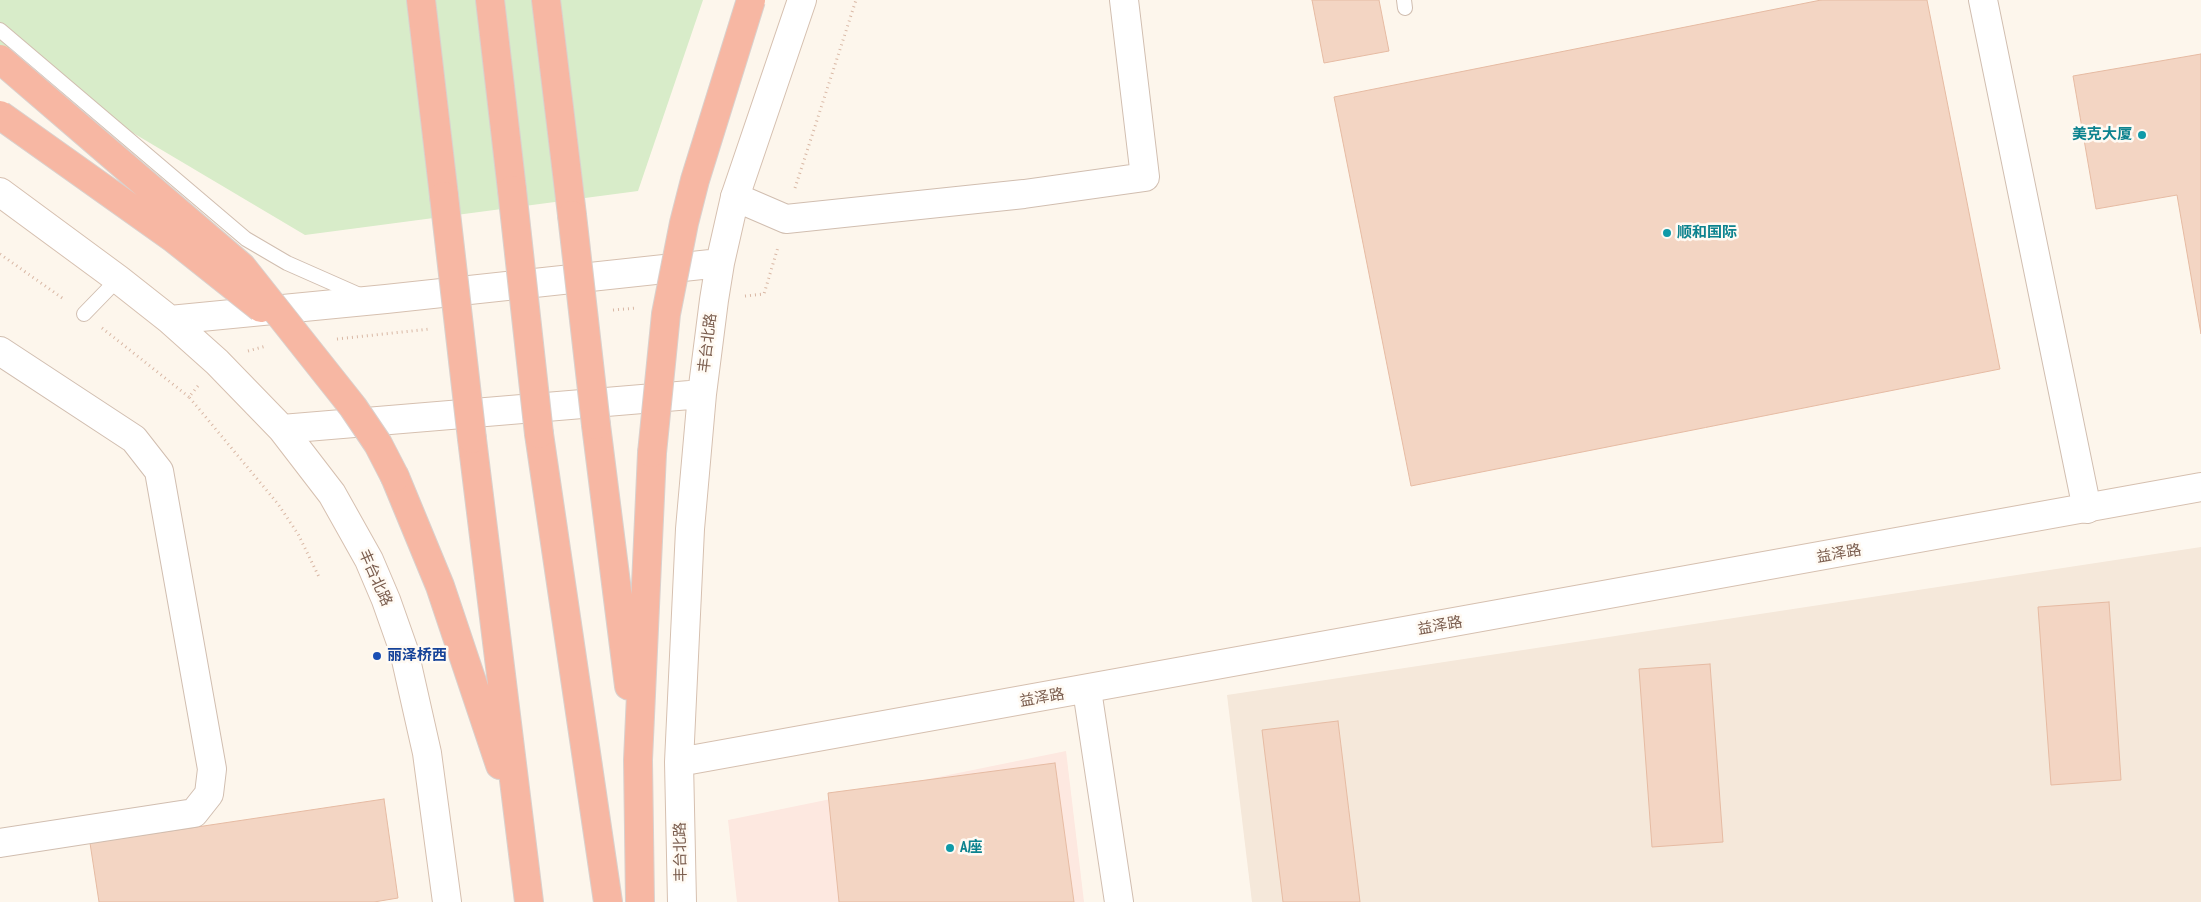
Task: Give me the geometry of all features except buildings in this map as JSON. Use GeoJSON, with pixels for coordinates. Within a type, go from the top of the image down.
{"type":"FeatureCollection","features":[{"type":"Feature","properties":{"kind":"highway"},"geometry":{"type":"LineString","coordinates":[[422,0],[472,439],[529,902]]}},
{"type":"Feature","properties":{"kind":"highway"},"geometry":{"type":"LineString","coordinates":[[490,0],[539,434],[608,902]]}},
{"type":"Feature","properties":{"kind":"highway"},"geometry":{"type":"LineString","coordinates":[[546,0],[638,760]]}},
{"type":"Feature","properties":{"kind":"highway"},"geometry":{"type":"LineString","coordinates":[[640,902],[638,760],[652,453],[665,322],[684,223],[695,180],[751,0]]}},
{"type":"Feature","properties":{"kind":"highway"},"geometry":{"type":"LineString","coordinates":[[0,59],[242,267],[353,407],[378,444],[395,477],[440,586],[519,820]]}},
{"type":"Feature","properties":{"kind":"highway"},"geometry":{"type":"LineString","coordinates":[[0,115],[173,238],[297,337]]}},
{"type":"Feature","properties":{"kind":"street","name":"丰台北路"},"geometry":{"type":"LineString","coordinates":[[682,902],[679,762],[690,529],[702,394],[720,263],[735,198],[802,0]]}},
{"type":"Feature","properties":{"kind":"street"},"geometry":{"type":"LineString","coordinates":[[735,198],[786,219],[1024,194],[1145,176],[1124,0]]}},
{"type":"Feature","properties":{"kind":"street"},"geometry":{"type":"LineString","coordinates":[[1983,0],[2087,508]]}},
{"type":"Feature","properties":{"kind":"street","name":"丰台北路"},"geometry":{"type":"LineString","coordinates":[[0,192],[118,279],[170,320],[217,362],[282,429],[332,494],[369,560],[404,651],[427,753],[447,902]]}},
{"type":"Feature","properties":{"kind":"street"},"geometry":{"type":"LineString","coordinates":[[170,320],[374,301],[720,263]]}},
{"type":"Feature","properties":{"kind":"street"},"geometry":{"type":"LineString","coordinates":[[0,351],[134,439],[159,471],[212,769],[209,794],[194,813],[0,844]]}},
{"type":"Feature","properties":{"kind":"street"},"geometry":{"type":"LineString","coordinates":[[282,429],[702,394]]}},
{"type":"Feature","properties":{"kind":"street","name":"益泽路"},"geometry":{"type":"LineString","coordinates":[[679,762],[1087,690],[2201,487]]}},
{"type":"Feature","properties":{"kind":"street"},"geometry":{"type":"LineString","coordinates":[[1087,690],[1119,902]]}},
{"type":"Feature","properties":{"kind":"lane"},"geometry":{"type":"LineString","coordinates":[[0,30],[246,239],[287,263],[374,301]]}},
{"type":"Feature","properties":{"kind":"lane"},"geometry":{"type":"LineString","coordinates":[[84,314],[118,279]]}},
{"type":"Feature","properties":{"kind":"shaded area"},"geometry":{"type":"Polygon","coordinates":[[[2201,547],[2201,902],[1252,902],[1227,695],[2201,547]]]}},
{"type":"Feature","properties":{"kind":"shaded area","name":"A座"},"geometry":{"type":"Polygon","coordinates":[[[1066,751],[1084,902],[737,902],[728,820],[1066,751]]]}},
{"type":"Feature","properties":{"kind":"green space"},"geometry":{"type":"Polygon","coordinates":[[[0,0],[703,0],[638,191],[305,235],[0,54],[0,0]]]}},
{"type":"Feature","properties":{"kind":"place","name":"美克大厦"},"geometry":{"type":"Point","coordinates":[2142,135]}},
{"type":"Feature","properties":{"kind":"place","name":"顺和国际"},"geometry":{"type":"Point","coordinates":[1667,233]}},
{"type":"Feature","properties":{"kind":"place","name":"丽泽桥西"},"geometry":{"type":"Point","coordinates":[377,656]}},
{"type":"Feature","properties":{"kind":"place","name":"A座"},"geometry":{"type":"Point","coordinates":[950,848]}}]}
